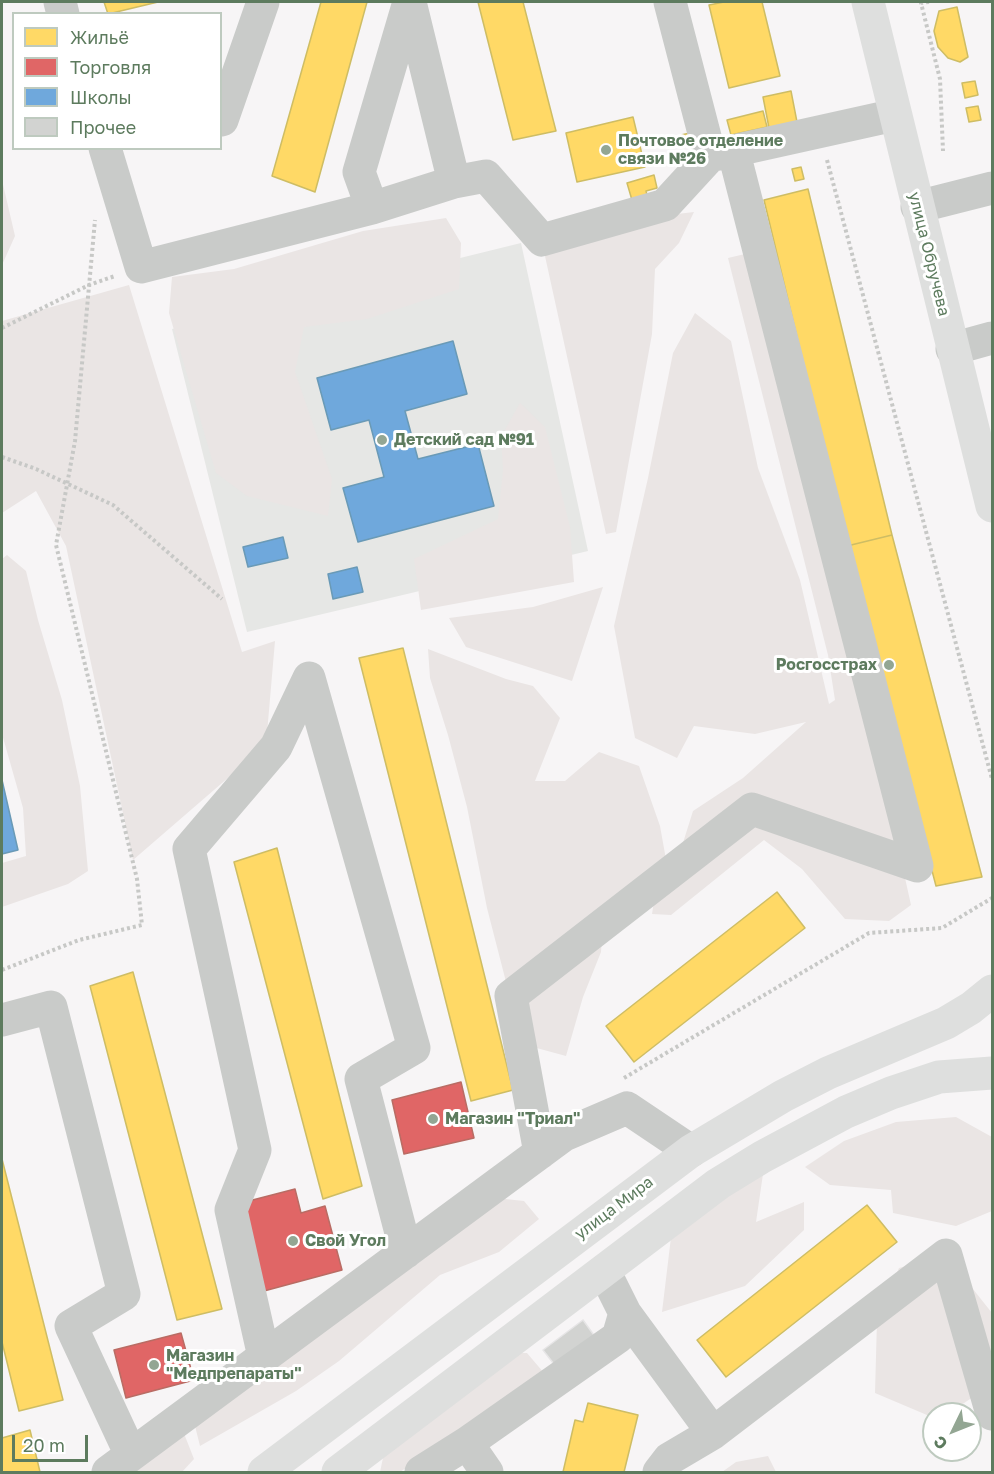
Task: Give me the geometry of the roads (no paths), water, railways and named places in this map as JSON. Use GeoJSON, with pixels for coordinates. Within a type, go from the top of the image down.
{"type":"FeatureCollection","features":[{"type":"Feature","properties":{"kind":"main road","name":"улица Обручева"},"geometry":{"type":"LineString","coordinates":[[868,2],[952,349],[993,506]]}},
{"type":"Feature","properties":{"kind":"main road","name":"улица Мира"},"geometry":{"type":"LineString","coordinates":[[264,1473],[691,1151],[810,1082],[946,1023],[971,1008],[993,990]]}},
{"type":"Feature","properties":{"kind":"main road"},"geometry":{"type":"LineString","coordinates":[[338,1473],[718,1184],[846,1112],[939,1077],[993,1073]]}},
{"type":"Feature","properties":{"kind":"street"},"geometry":{"type":"LineString","coordinates":[[222,120],[263,2]]}},
{"type":"Feature","properties":{"kind":"street"},"geometry":{"type":"LineString","coordinates":[[409,2],[454,182]]}},
{"type":"Feature","properties":{"kind":"street"},"geometry":{"type":"LineString","coordinates":[[372,208],[358,172],[409,2]]}},
{"type":"Feature","properties":{"kind":"street"},"geometry":{"type":"LineString","coordinates":[[540,1153],[511,996],[752,809],[917,867],[722,154],[670,2]]}},
{"type":"Feature","properties":{"kind":"street"},"geometry":{"type":"LineString","coordinates":[[106,150],[141,267],[372,208],[454,182],[486,176],[542,240],[665,205],[722,154],[895,115]]}},
{"type":"Feature","properties":{"kind":"street"},"geometry":{"type":"LineString","coordinates":[[917,207],[993,188]]}},
{"type":"Feature","properties":{"kind":"street"},"geometry":{"type":"LineString","coordinates":[[952,349],[993,338]]}},
{"type":"Feature","properties":{"kind":"street"},"geometry":{"type":"LineString","coordinates":[[264,1357],[231,1210],[255,1150],[189,849],[276,747],[309,678],[414,1048],[361,1079],[406,1252]]}},
{"type":"Feature","properties":{"kind":"street"},"geometry":{"type":"LineString","coordinates":[[2,1020],[51,1007],[124,1294],[71,1326],[119,1464],[564,1136],[627,1108],[691,1151]]}},
{"type":"Feature","properties":{"kind":"street"},"geometry":{"type":"LineString","coordinates":[[659,1473],[669,1459],[713,1432],[946,1255],[993,1414]]}},
{"type":"Feature","properties":{"kind":"street"},"geometry":{"type":"LineString","coordinates":[[604,1270],[626,1313],[713,1432]]}},
{"type":"Feature","properties":{"kind":"street"},"geometry":{"type":"LineString","coordinates":[[421,1473],[618,1337],[626,1313]]}},
{"type":"Feature","properties":{"kind":"street"},"geometry":{"type":"LineString","coordinates":[[467,1443],[487,1473]]}},
{"type":"Feature","properties":{"kind":"place","name":"Почтовое отделение связи №26"},"geometry":{"type":"Point","coordinates":[606,150]}},
{"type":"Feature","properties":{"kind":"place","name":"Детский сад №91"},"geometry":{"type":"Point","coordinates":[382,440]}},
{"type":"Feature","properties":{"kind":"place","name":"Росгосстрах"},"geometry":{"type":"Point","coordinates":[889,665]}},
{"type":"Feature","properties":{"kind":"place","name":"Магазин \"Триал\""},"geometry":{"type":"Point","coordinates":[433,1119]}},
{"type":"Feature","properties":{"kind":"place","name":"Свой Угол"},"geometry":{"type":"Point","coordinates":[293,1241]}},
{"type":"Feature","properties":{"kind":"place","name":"Магазин \"Медпрепараты\""},"geometry":{"type":"Point","coordinates":[154,1365]}}]}
